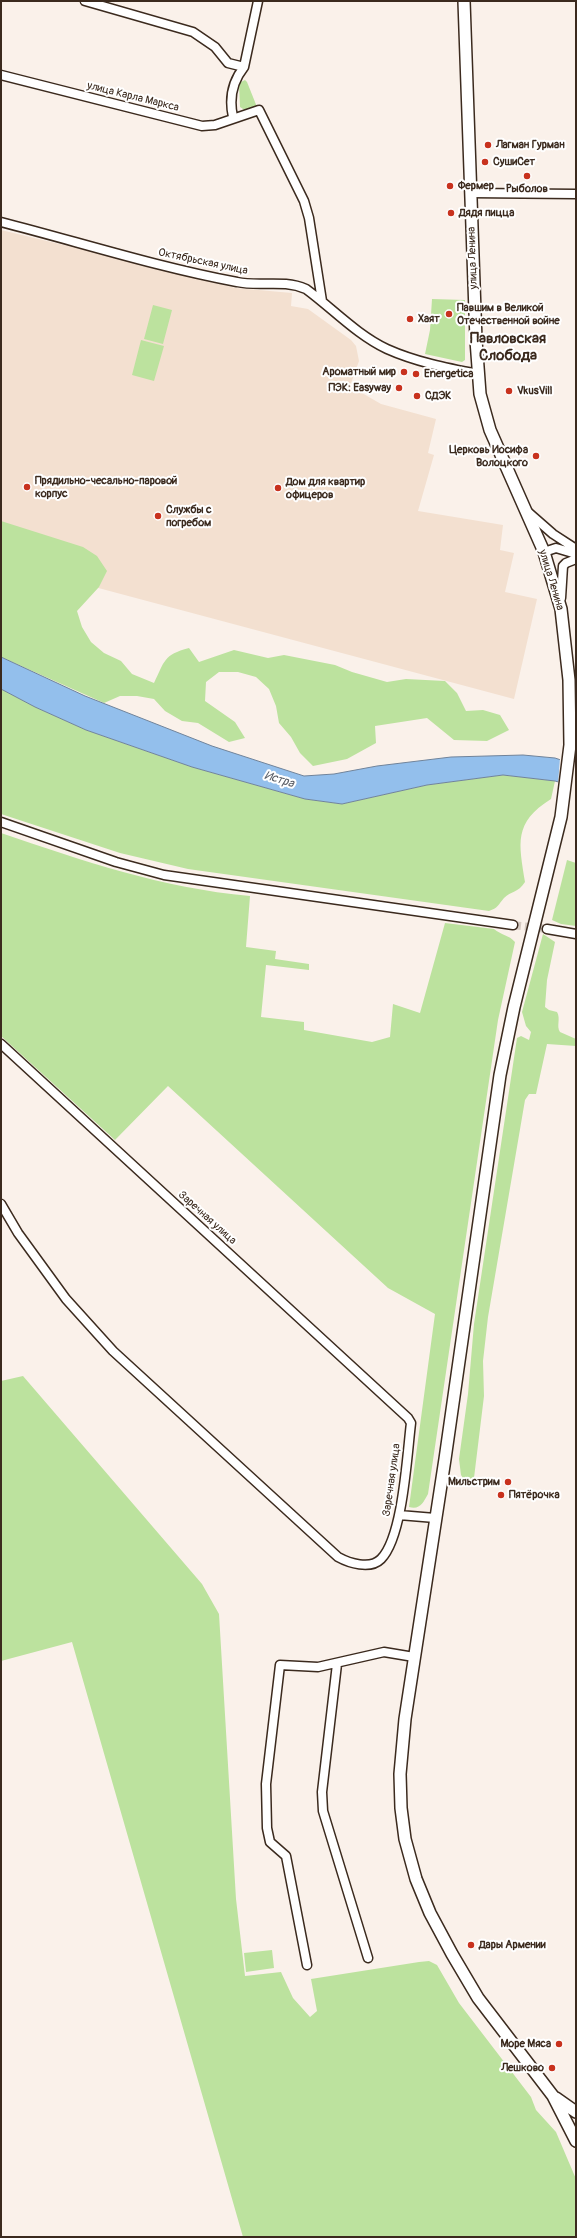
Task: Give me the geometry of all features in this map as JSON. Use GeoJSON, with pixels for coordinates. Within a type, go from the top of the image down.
{"type":"FeatureCollection","features":[{"type":"Feature","properties":{"kind":"main road","name":"улица Ленина"},"geometry":{"type":"LineString","coordinates":[[464,1],[470,193],[478,374],[483,406],[491,435],[544,552],[561,609],[567,657],[570,745],[566,786],[554,850],[514,1007],[500,1075],[405,1719],[400,1774],[401,1808],[405,1838],[416,1879],[430,1913],[449,1950],[478,1998],[554,2096]]}},
{"type":"Feature","properties":{"kind":"main road"},"geometry":{"type":"LineString","coordinates":[[554,2096],[576,2112]]}},
{"type":"Feature","properties":{"kind":"main road"},"geometry":{"type":"LineString","coordinates":[[554,2096],[576,2141]]}},
{"type":"Feature","properties":{"kind":"street"},"geometry":{"type":"LineString","coordinates":[[85,1],[193,32],[215,47],[228,63],[244,67]]}},
{"type":"Feature","properties":{"kind":"street"},"geometry":{"type":"LineString","coordinates":[[233,117],[232,91],[237,75],[244,67],[258,1]]}},
{"type":"Feature","properties":{"kind":"street","name":"улица Карла Маркса"},"geometry":{"type":"LineString","coordinates":[[1,75],[202,126],[215,125],[233,117],[260,110],[304,201],[309,218],[322,301]]}},
{"type":"Feature","properties":{"kind":"street"},"geometry":{"type":"LineString","coordinates":[[470,193],[576,194]]}},
{"type":"Feature","properties":{"kind":"street","name":"Октябрьская улица"},"geometry":{"type":"LineString","coordinates":[[1,222],[159,264],[238,282],[290,284],[306,289],[386,348],[420,361],[478,374]]}},
{"type":"Feature","properties":{"kind":"street"},"geometry":{"type":"LineString","coordinates":[[524,508],[553,534],[576,549]]}},
{"type":"Feature","properties":{"kind":"street"},"geometry":{"type":"LineString","coordinates":[[544,552],[556,548],[576,554]]}},
{"type":"Feature","properties":{"kind":"street"},"geometry":{"type":"LineString","coordinates":[[561,609],[560,584],[563,566],[566,563],[576,559]]}},
{"type":"Feature","properties":{"kind":"street"},"geometry":{"type":"LineString","coordinates":[[1,822],[116,862],[164,875],[513,924]]}},
{"type":"Feature","properties":{"kind":"street"},"geometry":{"type":"LineString","coordinates":[[547,929],[576,934]]}},
{"type":"Feature","properties":{"kind":"street","name":"Заречная улица"},"geometry":{"type":"LineString","coordinates":[[1,1044],[408,1418],[411,1423],[398,1515],[392,1542],[381,1560],[366,1564],[350,1563],[338,1557],[113,1351],[66,1299],[18,1233],[1,1204]]}},
{"type":"Feature","properties":{"kind":"street"},"geometry":{"type":"LineString","coordinates":[[398,1515],[435,1518]]}},
{"type":"Feature","properties":{"kind":"street"},"geometry":{"type":"LineString","coordinates":[[307,1965],[286,1856],[270,1842],[267,1828],[266,1784],[280,1665],[318,1667],[337,1664],[376,1652],[414,1657]]}},
{"type":"Feature","properties":{"kind":"street"},"geometry":{"type":"LineString","coordinates":[[337,1664],[322,1792],[323,1811],[368,1958]]}},
{"type":"Feature","properties":{"kind":"shaded area"},"geometry":{"type":"Polygon","coordinates":[[[1,230],[236,288],[292,293],[291,306],[308,309],[351,340],[356,346],[359,361],[350,386],[381,404],[436,419],[428,453],[434,455],[418,511],[503,525],[500,550],[514,553],[505,592],[537,599],[514,699],[1,562],[1,230]]]}},
{"type":"Feature","properties":{"kind":"green space"},"geometry":{"type":"Polygon","coordinates":[[[245,80],[257,107],[246,111],[240,107],[239,83],[245,80]]]}},
{"type":"Feature","properties":{"kind":"green space"},"geometry":{"type":"Polygon","coordinates":[[[432,299],[465,300],[465,360],[462,362],[425,354],[430,330],[432,299]]]}},
{"type":"Feature","properties":{"kind":"green space"},"geometry":{"type":"Polygon","coordinates":[[[153,305],[172,310],[163,344],[144,339],[153,305]]]}},
{"type":"Feature","properties":{"kind":"green space"},"geometry":{"type":"Polygon","coordinates":[[[141,340],[164,346],[154,381],[132,375],[141,340]]]}},
{"type":"Feature","properties":{"kind":"green space"},"geometry":{"type":"Polygon","coordinates":[[[1,521],[83,547],[97,556],[107,571],[99,587],[77,611],[82,627],[91,642],[104,653],[121,661],[132,674],[154,683],[163,664],[169,656],[189,648],[199,662],[234,650],[268,658],[284,655],[335,665],[352,672],[387,682],[406,679],[445,681],[457,693],[466,711],[483,710],[500,715],[509,730],[487,741],[454,740],[427,718],[375,726],[376,743],[347,759],[313,766],[300,753],[291,737],[279,723],[276,706],[269,689],[256,677],[238,672],[219,672],[206,682],[205,701],[235,722],[245,738],[229,742],[198,723],[182,721],[165,711],[154,699],[137,696],[120,696],[104,703],[1,657],[1,521]]]}},
{"type":"Feature","properties":{"kind":"green space"},"geometry":{"type":"Polygon","coordinates":[[[1,689],[35,707],[86,730],[192,767],[305,799],[342,804],[427,785],[503,775],[555,781],[551,799],[530,817],[524,826],[521,856],[525,882],[520,888],[509,894],[496,907],[489,911],[188,869],[120,853],[1,814],[1,689]]]}},
{"type":"Feature","properties":{"kind":"green space"},"geometry":{"type":"Polygon","coordinates":[[[1,833],[62,854],[154,880],[185,887],[250,896],[246,947],[276,951],[275,959],[309,964],[309,970],[266,965],[261,1017],[304,1022],[304,1030],[372,1042],[390,1037],[393,1004],[420,1013],[445,923],[494,929],[515,942],[498,1020],[428,1494],[419,1507],[409,1507],[435,1314],[388,1288],[168,1086],[115,1140],[1,1036],[1,833]]]}},
{"type":"Feature","properties":{"kind":"green space"},"geometry":{"type":"Polygon","coordinates":[[[567,860],[576,863],[576,926],[561,924],[552,920],[567,860]]]}},
{"type":"Feature","properties":{"kind":"green space"},"geometry":{"type":"Polygon","coordinates":[[[543,934],[555,942],[547,980],[545,1007],[549,1010],[557,1012],[559,1017],[558,1027],[560,1032],[576,1039],[576,1046],[547,1044],[536,1094],[529,1094],[525,1100],[488,1317],[483,1361],[484,1396],[473,1486],[465,1481],[461,1475],[459,1459],[468,1394],[474,1324],[517,1038],[521,1036],[529,1040],[531,1032],[526,1026],[522,1012],[543,934]]]}},
{"type":"Feature","properties":{"kind":"green space"},"geometry":{"type":"Polygon","coordinates":[[[23,1376],[202,1584],[219,1614],[236,1899],[245,1976],[281,1972],[293,1998],[310,2017],[317,2011],[311,1979],[419,1962],[429,1961],[437,1965],[459,2003],[531,2097],[536,2110],[556,2132],[576,2179],[576,2237],[243,2237],[72,1642],[1,1661],[1,1381],[23,1376]]]}},
{"type":"Feature","properties":{"kind":"green space"},"geometry":{"type":"Polygon","coordinates":[[[272,1950],[274,1968],[246,1972],[244,1953],[272,1950]]]}},
{"type":"Feature","properties":{"kind":"water","name":"Истра"},"geometry":{"type":"Polygon","coordinates":[[[1,657],[85,696],[212,746],[304,776],[334,774],[377,766],[451,757],[523,755],[555,758],[576,765],[576,787],[555,781],[503,775],[427,785],[342,804],[305,799],[192,767],[86,730],[35,707],[1,689],[1,657]]]}},
{"type":"Feature","properties":{"kind":"pier"},"geometry":{"type":"Polygon","coordinates":[[[560,758],[576,763],[575,789],[558,784],[560,758]]]}},
{"type":"Feature","properties":{"kind":"tunnel"},"geometry":{"type":"LineString","coordinates":[[513,925],[547,929]]}},
{"type":"Feature","properties":{"kind":"place","name":"Лагман Гурман"},"geometry":{"type":"Point","coordinates":[488,145]}},
{"type":"Feature","properties":{"kind":"place","name":"СушиСет"},"geometry":{"type":"Point","coordinates":[485,162]}},
{"type":"Feature","properties":{"kind":"place","name":"Рыболов"},"geometry":{"type":"Point","coordinates":[527,176]}},
{"type":"Feature","properties":{"kind":"place","name":"Фермер"},"geometry":{"type":"Point","coordinates":[450,186]}},
{"type":"Feature","properties":{"kind":"place","name":"Дядя пицца"},"geometry":{"type":"Point","coordinates":[451,213]}},
{"type":"Feature","properties":{"kind":"place","name":"Павшим в Великой Отечественной войне"},"geometry":{"type":"Point","coordinates":[449,314]}},
{"type":"Feature","properties":{"kind":"place","name":"Хаят"},"geometry":{"type":"Point","coordinates":[410,319]}},
{"type":"Feature","properties":{"kind":"place","name":"Ароматный мир"},"geometry":{"type":"Point","coordinates":[404,372]}},
{"type":"Feature","properties":{"kind":"place","name":"Energetica"},"geometry":{"type":"Point","coordinates":[416,374]}},
{"type":"Feature","properties":{"kind":"place","name":"ПЭК: Easyway"},"geometry":{"type":"Point","coordinates":[399,388]}},
{"type":"Feature","properties":{"kind":"place","name":"VkusVill"},"geometry":{"type":"Point","coordinates":[509,391]}},
{"type":"Feature","properties":{"kind":"place","name":"СДЭК"},"geometry":{"type":"Point","coordinates":[417,396]}},
{"type":"Feature","properties":{"kind":"place","name":"Церковь Иосифа Волоцкого"},"geometry":{"type":"Point","coordinates":[536,456]}},
{"type":"Feature","properties":{"kind":"place","name":"Прядильно-чесально-паровой корпус"},"geometry":{"type":"Point","coordinates":[27,487]}},
{"type":"Feature","properties":{"kind":"place","name":"Дом для квартир офицеров"},"geometry":{"type":"Point","coordinates":[278,488]}},
{"type":"Feature","properties":{"kind":"place","name":"Службы с погребом"},"geometry":{"type":"Point","coordinates":[158,516]}},
{"type":"Feature","properties":{"kind":"place","name":"Мильстрим"},"geometry":{"type":"Point","coordinates":[508,1482]}},
{"type":"Feature","properties":{"kind":"place","name":"Пятёрочка"},"geometry":{"type":"Point","coordinates":[501,1495]}},
{"type":"Feature","properties":{"kind":"place","name":"Дары Армении"},"geometry":{"type":"Point","coordinates":[471,1945]}},
{"type":"Feature","properties":{"kind":"place","name":"Море Мяса"},"geometry":{"type":"Point","coordinates":[559,2044]}},
{"type":"Feature","properties":{"kind":"place","name":"Лешково"},"geometry":{"type":"Point","coordinates":[552,2068]}},
{"type":"Feature","properties":{"kind":"district","name":"Павловская Слобода"},"geometry":{"type":"Point","coordinates":[508,348]}}]}
